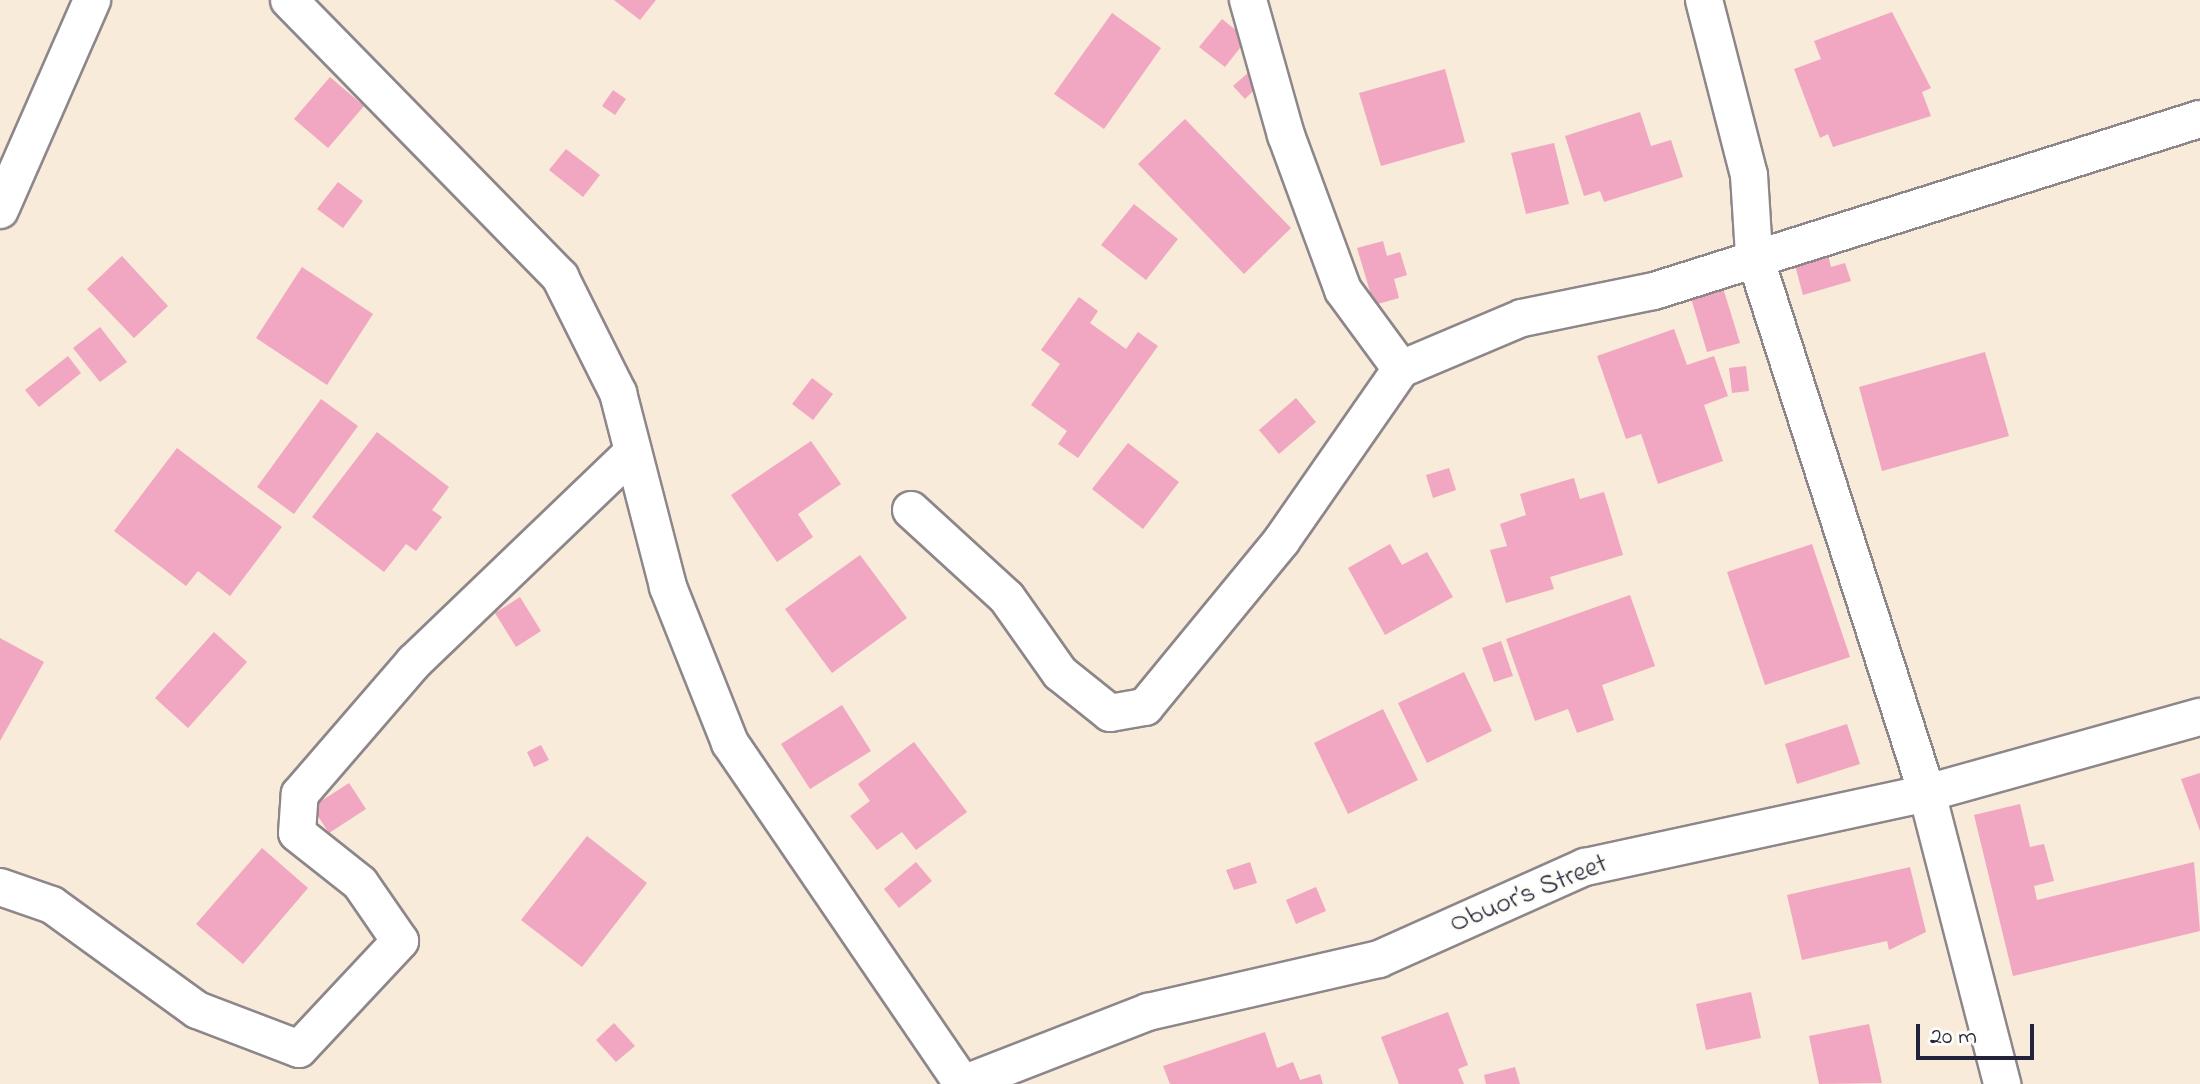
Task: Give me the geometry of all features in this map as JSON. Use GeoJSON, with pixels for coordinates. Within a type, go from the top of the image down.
{"type":"FeatureCollection","features":[{"type":"Feature","properties":{"kind":"street"},"geometry":{"type":"LineString","coordinates":[[0,210],[92,0]]}},
{"type":"Feature","properties":{"kind":"street"},"geometry":{"type":"LineString","coordinates":[[289,0],[560,277],[618,393],[668,587],[730,743],[963,1084]]}},
{"type":"Feature","properties":{"kind":"street"},"geometry":{"type":"LineString","coordinates":[[1248,0],[1337,276],[1370,336],[1401,369]]}},
{"type":"Feature","properties":{"kind":"street"},"geometry":{"type":"LineString","coordinates":[[1704,0],[1749,175],[1754,254],[1927,793],[2002,1084]]}},
{"type":"Feature","properties":{"kind":"street"},"geometry":{"type":"LineString","coordinates":[[911,510],[1007,598],[1060,673],[1110,713],[1145,707],[1282,540],[1401,369],[1522,318],[1654,291],[1754,254],[2200,119]]}},
{"type":"Feature","properties":{"kind":"street"},"geometry":{"type":"LineString","coordinates":[[0,887],[52,905],[197,1010],[299,1049],[400,941],[360,883],[297,833],[300,794],[414,662],[633,452]]}},
{"type":"Feature","properties":{"kind":"street","name":"Obuor’s Street"},"geometry":{"type":"LineString","coordinates":[[963,1084],[1148,1012],[1379,959],[1585,867],[1927,793],[2200,717]]}},
{"type":"Feature","properties":{"kind":"building"},"geometry":{"type":"Polygon","coordinates":[[[614,0],[656,0],[640,20],[614,0]]]}},
{"type":"Feature","properties":{"kind":"building"},"geometry":{"type":"Polygon","coordinates":[[[1892,12],[1931,88],[1922,92],[1931,116],[1833,147],[1828,134],[1820,138],[1794,69],[1821,59],[1814,41],[1892,12]]]}},
{"type":"Feature","properties":{"kind":"building"},"geometry":{"type":"Polygon","coordinates":[[[1112,13],[1161,48],[1104,129],[1054,94],[1112,13]]]}},
{"type":"Feature","properties":{"kind":"building"},"geometry":{"type":"Polygon","coordinates":[[[1222,19],[1247,39],[1225,67],[1199,47],[1222,19]]]}},
{"type":"Feature","properties":{"kind":"building"},"geometry":{"type":"Polygon","coordinates":[[[1445,69],[1465,142],[1381,166],[1359,93],[1445,69]]]}},
{"type":"Feature","properties":{"kind":"building"},"geometry":{"type":"Polygon","coordinates":[[[1249,72],[1260,84],[1245,99],[1233,86],[1249,72]]]}},
{"type":"Feature","properties":{"kind":"building"},"geometry":{"type":"Polygon","coordinates":[[[330,77],[364,106],[328,148],[294,119],[330,77]]]}},
{"type":"Feature","properties":{"kind":"building"},"geometry":{"type":"Polygon","coordinates":[[[613,90],[626,99],[615,115],[602,106],[613,90]]]}},
{"type":"Feature","properties":{"kind":"building"},"geometry":{"type":"Polygon","coordinates":[[[1640,112],[1651,146],[1671,140],[1683,177],[1604,202],[1600,191],[1584,196],[1565,136],[1640,112]]]}},
{"type":"Feature","properties":{"kind":"building"},"geometry":{"type":"Polygon","coordinates":[[[1185,119],[1291,228],[1244,274],[1138,164],[1185,119]]]}},
{"type":"Feature","properties":{"kind":"building"},"geometry":{"type":"Polygon","coordinates":[[[1554,143],[1569,204],[1526,214],[1511,153],[1554,143]]]}},
{"type":"Feature","properties":{"kind":"building"},"geometry":{"type":"Polygon","coordinates":[[[566,149],[600,175],[583,197],[549,170],[566,149]]]}},
{"type":"Feature","properties":{"kind":"building"},"geometry":{"type":"Polygon","coordinates":[[[338,182],[363,201],[343,228],[317,209],[338,182]]]}},
{"type":"Feature","properties":{"kind":"building"},"geometry":{"type":"Polygon","coordinates":[[[1134,204],[1178,239],[1146,280],[1101,245],[1134,204]]]}},
{"type":"Feature","properties":{"kind":"building"},"geometry":{"type":"Polygon","coordinates":[[[1383,241],[1387,256],[1400,252],[1407,275],[1394,279],[1399,298],[1374,305],[1357,248],[1383,241]]]}},
{"type":"Feature","properties":{"kind":"building"},"geometry":{"type":"Polygon","coordinates":[[[1826,248],[1831,267],[1845,263],[1851,281],[1803,295],[1793,258],[1826,248]]]}},
{"type":"Feature","properties":{"kind":"building"},"geometry":{"type":"Polygon","coordinates":[[[122,256],[168,306],[134,338],[87,289],[122,256]]]}},
{"type":"Feature","properties":{"kind":"building"},"geometry":{"type":"Polygon","coordinates":[[[302,267],[373,314],[327,385],[256,338],[302,267]]]}},
{"type":"Feature","properties":{"kind":"building"},"geometry":{"type":"Polygon","coordinates":[[[1723,288],[1740,343],[1707,352],[1691,298],[1723,288]]]}},
{"type":"Feature","properties":{"kind":"building"},"geometry":{"type":"Polygon","coordinates":[[[1079,297],[1098,311],[1090,323],[1126,349],[1138,332],[1158,346],[1078,458],[1058,444],[1067,431],[1031,405],[1060,364],[1041,350],[1079,297]]]}},
{"type":"Feature","properties":{"kind":"building"},"geometry":{"type":"Polygon","coordinates":[[[100,327],[127,362],[100,382],[73,348],[100,327]]]}},
{"type":"Feature","properties":{"kind":"building"},"geometry":{"type":"Polygon","coordinates":[[[1674,329],[1687,365],[1714,356],[1728,396],[1704,405],[1723,461],[1658,484],[1641,434],[1626,439],[1597,356],[1674,329]]]}},
{"type":"Feature","properties":{"kind":"building"},"geometry":{"type":"Polygon","coordinates":[[[1985,352],[2009,436],[1882,471],[1859,387],[1985,352]]]}},
{"type":"Feature","properties":{"kind":"building"},"geometry":{"type":"Polygon","coordinates":[[[68,356],[81,373],[39,407],[25,390],[68,356]]]}},
{"type":"Feature","properties":{"kind":"building"},"geometry":{"type":"Polygon","coordinates":[[[1746,366],[1749,391],[1732,393],[1729,368],[1746,366]]]}},
{"type":"Feature","properties":{"kind":"building"},"geometry":{"type":"Polygon","coordinates":[[[812,378],[833,394],[813,420],[792,404],[812,378]]]}},
{"type":"Feature","properties":{"kind":"building"},"geometry":{"type":"Polygon","coordinates":[[[1296,398],[1316,422],[1279,454],[1259,430],[1296,398]]]}},
{"type":"Feature","properties":{"kind":"building"},"geometry":{"type":"Polygon","coordinates":[[[321,399],[358,426],[294,514],[257,487],[321,399]]]}},
{"type":"Feature","properties":{"kind":"building"},"geometry":{"type":"Polygon","coordinates":[[[377,432],[449,487],[432,510],[442,517],[416,551],[406,544],[384,572],[312,517],[377,432]]]}},
{"type":"Feature","properties":{"kind":"building"},"geometry":{"type":"Polygon","coordinates":[[[811,441],[841,484],[798,514],[813,537],[777,562],[731,495],[811,441]]]}},
{"type":"Feature","properties":{"kind":"building"},"geometry":{"type":"Polygon","coordinates":[[[1128,443],[1179,482],[1143,529],[1092,489],[1128,443]]]}},
{"type":"Feature","properties":{"kind":"building"},"geometry":{"type":"Polygon","coordinates":[[[177,448],[282,527],[230,596],[198,571],[186,586],[114,531],[177,448]]]}},
{"type":"Feature","properties":{"kind":"building"},"geometry":{"type":"Polygon","coordinates":[[[1449,468],[1456,490],[1433,498],[1426,475],[1449,468]]]}},
{"type":"Feature","properties":{"kind":"building"},"geometry":{"type":"Polygon","coordinates":[[[1574,478],[1580,499],[1604,492],[1623,555],[1550,577],[1554,589],[1506,603],[1490,550],[1507,546],[1500,524],[1526,515],[1520,494],[1574,478]]]}},
{"type":"Feature","properties":{"kind":"building"},"geometry":{"type":"Polygon","coordinates":[[[1390,544],[1402,565],[1427,552],[1453,597],[1385,635],[1348,568],[1390,544]]]}},
{"type":"Feature","properties":{"kind":"building"},"geometry":{"type":"Polygon","coordinates":[[[1812,544],[1850,657],[1765,685],[1727,572],[1812,544]]]}},
{"type":"Feature","properties":{"kind":"building"},"geometry":{"type":"Polygon","coordinates":[[[860,555],[907,618],[832,673],[785,609],[860,555]]]}},
{"type":"Feature","properties":{"kind":"building"},"geometry":{"type":"Polygon","coordinates":[[[1630,595],[1655,666],[1602,685],[1614,720],[1577,733],[1568,709],[1535,721],[1506,639],[1630,595]]]}},
{"type":"Feature","properties":{"kind":"building"},"geometry":{"type":"Polygon","coordinates":[[[520,597],[541,631],[516,647],[495,613],[520,597]]]}},
{"type":"Feature","properties":{"kind":"building"},"geometry":{"type":"Polygon","coordinates":[[[214,632],[247,662],[188,728],[155,698],[214,632]]]}},
{"type":"Feature","properties":{"kind":"building"},"geometry":{"type":"Polygon","coordinates":[[[0,638],[44,662],[0,741],[0,638]]]}},
{"type":"Feature","properties":{"kind":"building"},"geometry":{"type":"Polygon","coordinates":[[[1501,641],[1513,676],[1494,682],[1482,648],[1501,641]]]}},
{"type":"Feature","properties":{"kind":"building"},"geometry":{"type":"Polygon","coordinates":[[[1464,672],[1492,731],[1427,763],[1398,703],[1464,672]]]}},
{"type":"Feature","properties":{"kind":"building"},"geometry":{"type":"Polygon","coordinates":[[[842,705],[871,751],[810,789],[781,744],[842,705]]]}},
{"type":"Feature","properties":{"kind":"building"},"geometry":{"type":"Polygon","coordinates":[[[1383,709],[1418,780],[1348,814],[1314,743],[1383,709]]]}},
{"type":"Feature","properties":{"kind":"building"},"geometry":{"type":"Polygon","coordinates":[[[1847,724],[1860,764],[1797,784],[1785,744],[1847,724]]]}},
{"type":"Feature","properties":{"kind":"building"},"geometry":{"type":"Polygon","coordinates":[[[914,742],[967,812],[916,850],[902,832],[877,850],[850,816],[870,801],[858,784],[914,742]]]}},
{"type":"Feature","properties":{"kind":"building"},"geometry":{"type":"Polygon","coordinates":[[[541,745],[549,760],[534,767],[527,752],[541,745]]]}},
{"type":"Feature","properties":{"kind":"building"},"geometry":{"type":"Polygon","coordinates":[[[2200,773],[2200,831],[2181,779],[2200,773]]]}},
{"type":"Feature","properties":{"kind":"building"},"geometry":{"type":"Polygon","coordinates":[[[349,783],[366,809],[329,833],[312,807],[349,783]]]}},
{"type":"Feature","properties":{"kind":"building"},"geometry":{"type":"Polygon","coordinates":[[[2020,804],[2030,847],[2044,844],[2054,881],[2034,886],[2037,900],[2194,862],[2200,931],[2013,976],[1974,815],[2020,804]]]}},
{"type":"Feature","properties":{"kind":"building"},"geometry":{"type":"Polygon","coordinates":[[[587,836],[647,883],[582,967],[521,920],[587,836]]]}},
{"type":"Feature","properties":{"kind":"building"},"geometry":{"type":"Polygon","coordinates":[[[262,848],[308,888],[243,964],[196,924],[262,848]]]}},
{"type":"Feature","properties":{"kind":"building"},"geometry":{"type":"Polygon","coordinates":[[[916,862],[932,881],[899,908],[884,889],[916,862]]]}},
{"type":"Feature","properties":{"kind":"building"},"geometry":{"type":"Polygon","coordinates":[[[1250,862],[1257,883],[1234,890],[1226,870],[1250,862]]]}},
{"type":"Feature","properties":{"kind":"building"},"geometry":{"type":"Polygon","coordinates":[[[1910,867],[1926,932],[1889,950],[1887,941],[1802,960],[1787,895],[1910,867]]]}},
{"type":"Feature","properties":{"kind":"building"},"geometry":{"type":"Polygon","coordinates":[[[1316,887],[1326,911],[1296,924],[1286,900],[1316,887]]]}},
{"type":"Feature","properties":{"kind":"building"},"geometry":{"type":"Polygon","coordinates":[[[1751,992],[1761,1038],[1706,1050],[1696,1004],[1751,992]]]}},
{"type":"Feature","properties":{"kind":"building"},"geometry":{"type":"Polygon","coordinates":[[[1448,1012],[1468,1065],[1458,1069],[1464,1084],[1399,1084],[1381,1037],[1448,1012]]]}},
{"type":"Feature","properties":{"kind":"building"},"geometry":{"type":"Polygon","coordinates":[[[614,1023],[635,1046],[616,1062],[596,1040],[614,1023]]]}},
{"type":"Feature","properties":{"kind":"building"},"geometry":{"type":"Polygon","coordinates":[[[1869,1024],[1882,1083],[1819,1084],[1809,1036],[1869,1024]]]}},
{"type":"Feature","properties":{"kind":"building"},"geometry":{"type":"Polygon","coordinates":[[[1265,1032],[1277,1068],[1293,1062],[1300,1080],[1320,1074],[1323,1084],[1170,1084],[1163,1066],[1265,1032]]]}},
{"type":"Feature","properties":{"kind":"building"},"geometry":{"type":"Polygon","coordinates":[[[1515,1067],[1520,1084],[1486,1084],[1484,1075],[1515,1067]]]}}]}
